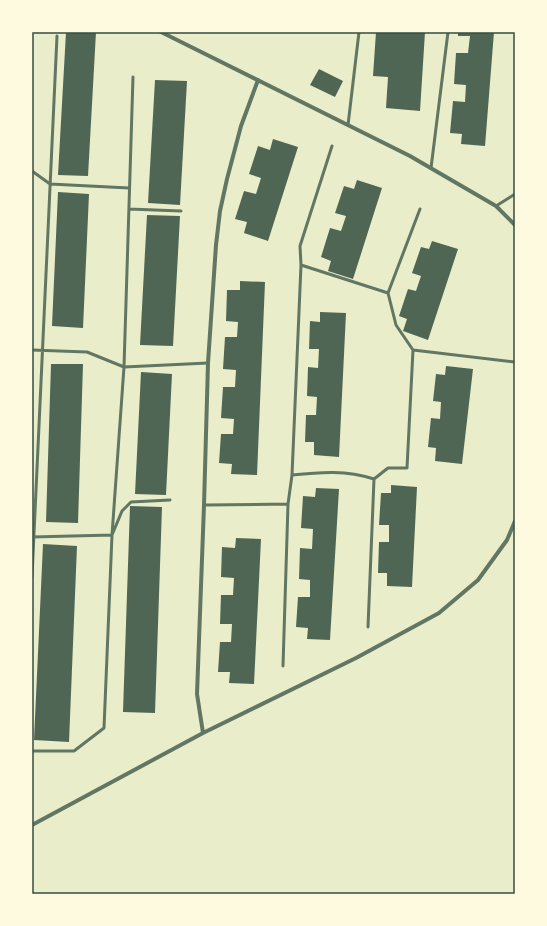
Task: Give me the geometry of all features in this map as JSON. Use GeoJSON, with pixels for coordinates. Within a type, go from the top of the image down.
{"type":"FeatureCollection","features":[{"type":"Feature","properties":{"kind":"street"},"geometry":{"type":"LineString","coordinates":[[160,32],[410,156],[496,206],[515,225]]}},
{"type":"Feature","properties":{"kind":"street"},"geometry":{"type":"LineString","coordinates":[[203,733],[197,694],[208,363],[215,252],[220,211],[227,179],[241,126],[258,80]]}},
{"type":"Feature","properties":{"kind":"street"},"geometry":{"type":"LineString","coordinates":[[32,825],[203,733],[356,658],[440,613],[478,580],[507,540],[515,521]]}},
{"type":"Feature","properties":{"kind":"lane"},"geometry":{"type":"LineString","coordinates":[[348,125],[359,32]]}},
{"type":"Feature","properties":{"kind":"lane"},"geometry":{"type":"LineString","coordinates":[[431,168],[448,32]]}},
{"type":"Feature","properties":{"kind":"lane"},"geometry":{"type":"LineString","coordinates":[[32,577],[57,36]]}},
{"type":"Feature","properties":{"kind":"lane"},"geometry":{"type":"LineString","coordinates":[[32,751],[74,751],[104,728],[112,535],[124,367],[133,77]]}},
{"type":"Feature","properties":{"kind":"lane"},"geometry":{"type":"LineString","coordinates":[[283,666],[288,504],[292,475],[301,265],[300,246],[332,146]]}},
{"type":"Feature","properties":{"kind":"lane"},"geometry":{"type":"LineString","coordinates":[[32,171],[50,184],[129,188]]}},
{"type":"Feature","properties":{"kind":"lane"},"geometry":{"type":"LineString","coordinates":[[496,206],[515,194]]}},
{"type":"Feature","properties":{"kind":"lane"},"geometry":{"type":"LineString","coordinates":[[129,209],[181,211]]}},
{"type":"Feature","properties":{"kind":"lane"},"geometry":{"type":"LineString","coordinates":[[368,627],[374,479],[388,468],[407,468],[413,350],[396,325],[388,293],[420,209]]}},
{"type":"Feature","properties":{"kind":"lane"},"geometry":{"type":"LineString","coordinates":[[301,265],[388,293]]}},
{"type":"Feature","properties":{"kind":"lane"},"geometry":{"type":"LineString","coordinates":[[32,350],[87,352],[124,367],[208,363]]}},
{"type":"Feature","properties":{"kind":"lane"},"geometry":{"type":"LineString","coordinates":[[413,350],[515,362]]}},
{"type":"Feature","properties":{"kind":"lane"},"geometry":{"type":"LineString","coordinates":[[292,475],[331,472],[361,475],[374,479]]}},
{"type":"Feature","properties":{"kind":"lane"},"geometry":{"type":"LineString","coordinates":[[112,535],[122,511],[131,502],[170,500]]}},
{"type":"Feature","properties":{"kind":"lane"},"geometry":{"type":"LineString","coordinates":[[204,505],[288,504]]}},
{"type":"Feature","properties":{"kind":"lane"},"geometry":{"type":"LineString","coordinates":[[33,538],[112,535]]}},
{"type":"Feature","properties":{"kind":"building"},"geometry":{"type":"Polygon","coordinates":[[[66,32],[96,32],[88,176],[58,175],[66,32]]]}},
{"type":"Feature","properties":{"kind":"building"},"geometry":{"type":"Polygon","coordinates":[[[376,32],[425,32],[420,111],[386,108],[388,77],[373,76],[376,32]]]}},
{"type":"Feature","properties":{"kind":"building"},"geometry":{"type":"Polygon","coordinates":[[[458,32],[494,32],[485,146],[461,144],[462,134],[450,133],[453,101],[465,102],[466,85],[454,84],[456,53],[468,53],[470,36],[458,36],[458,32]]]}},
{"type":"Feature","properties":{"kind":"building"},"geometry":{"type":"Polygon","coordinates":[[[319,69],[343,81],[335,97],[310,85],[319,69]]]}},
{"type":"Feature","properties":{"kind":"building"},"geometry":{"type":"Polygon","coordinates":[[[155,80],[187,81],[180,205],[148,203],[155,80]]]}},
{"type":"Feature","properties":{"kind":"building"},"geometry":{"type":"Polygon","coordinates":[[[273,139],[298,147],[268,241],[244,233],[247,222],[235,219],[244,191],[256,194],[261,178],[249,174],[258,146],[270,150],[273,139]]]}},
{"type":"Feature","properties":{"kind":"building"},"geometry":{"type":"Polygon","coordinates":[[[357,180],[382,188],[353,279],[328,271],[331,261],[321,257],[330,228],[341,231],[346,216],[335,213],[344,186],[354,189],[357,180]]]}},
{"type":"Feature","properties":{"kind":"building"},"geometry":{"type":"Polygon","coordinates":[[[58,192],[89,194],[83,328],[52,326],[58,192]]]}},
{"type":"Feature","properties":{"kind":"building"},"geometry":{"type":"Polygon","coordinates":[[[147,215],[180,216],[173,346],[140,345],[147,215]]]}},
{"type":"Feature","properties":{"kind":"building"},"geometry":{"type":"Polygon","coordinates":[[[432,241],[458,249],[428,340],[403,331],[407,319],[399,316],[408,289],[416,291],[421,276],[412,273],[421,247],[429,249],[432,241]]]}},
{"type":"Feature","properties":{"kind":"building"},"geometry":{"type":"Polygon","coordinates":[[[240,281],[265,282],[257,475],[231,474],[232,464],[219,463],[221,434],[233,434],[234,419],[221,418],[223,387],[235,387],[236,370],[223,369],[225,337],[237,337],[238,322],[226,321],[227,290],[240,290],[240,281]]]}},
{"type":"Feature","properties":{"kind":"building"},"geometry":{"type":"Polygon","coordinates":[[[320,312],[346,313],[339,457],[314,455],[314,442],[305,442],[306,415],[316,415],[317,397],[307,396],[308,367],[318,368],[319,349],[309,349],[310,321],[320,322],[320,312]]]}},
{"type":"Feature","properties":{"kind":"building"},"geometry":{"type":"Polygon","coordinates":[[[51,364],[83,364],[78,523],[46,522],[51,364]]]}},
{"type":"Feature","properties":{"kind":"building"},"geometry":{"type":"Polygon","coordinates":[[[446,366],[473,369],[462,464],[435,461],[436,448],[428,447],[431,418],[440,419],[441,402],[433,401],[436,374],[445,375],[446,366]]]}},
{"type":"Feature","properties":{"kind":"building"},"geometry":{"type":"Polygon","coordinates":[[[141,372],[172,374],[166,495],[135,494],[141,372]]]}},
{"type":"Feature","properties":{"kind":"building"},"geometry":{"type":"Polygon","coordinates":[[[391,485],[417,487],[412,587],[387,586],[387,573],[378,573],[379,542],[389,542],[389,525],[379,525],[381,493],[391,493],[391,485]]]}},
{"type":"Feature","properties":{"kind":"building"},"geometry":{"type":"Polygon","coordinates":[[[316,488],[339,489],[330,640],[307,639],[308,628],[296,627],[298,597],[310,597],[310,580],[299,579],[300,548],[312,549],[313,529],[301,528],[303,496],[315,497],[316,488]]]}},
{"type":"Feature","properties":{"kind":"building"},"geometry":{"type":"Polygon","coordinates":[[[130,506],[162,507],[155,713],[123,712],[130,506]]]}},
{"type":"Feature","properties":{"kind":"building"},"geometry":{"type":"Polygon","coordinates":[[[236,538],[261,539],[254,684],[229,683],[230,672],[218,672],[220,642],[231,642],[232,624],[220,624],[221,595],[233,595],[234,578],[221,577],[222,547],[235,548],[236,538]]]}},
{"type":"Feature","properties":{"kind":"building"},"geometry":{"type":"Polygon","coordinates":[[[43,544],[77,546],[69,742],[34,740],[43,544]]]}}]}
